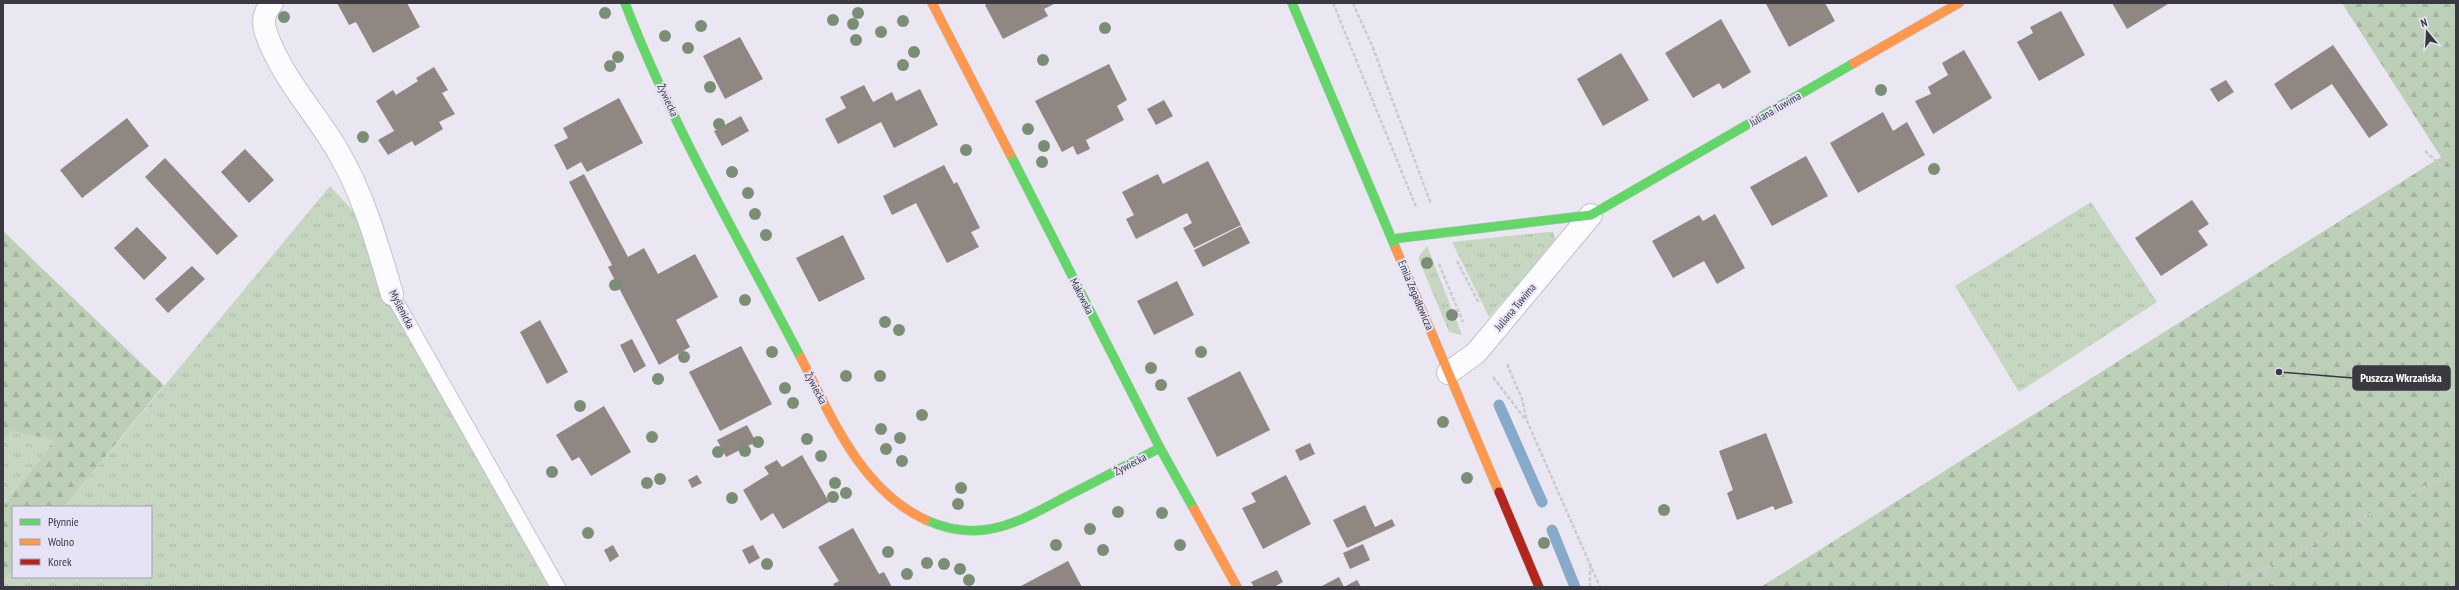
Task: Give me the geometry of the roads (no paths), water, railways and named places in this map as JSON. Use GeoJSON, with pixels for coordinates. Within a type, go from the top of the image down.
{"type":"FeatureCollection","features":[{"type":"Feature","properties":{"kind":"street","name":"Myślenicka"},"geometry":{"type":"LineString","coordinates":[[272,3],[266,10],[263,21],[273,50],[296,90],[340,154],[352,178],[365,207],[392,294]]}},
{"type":"Feature","properties":{"kind":"street","name":"Żywiecka"},"geometry":{"type":"LineString","coordinates":[[625,3],[642,47],[694,156],[833,420],[857,460],[879,487],[895,503],[944,527],[969,530],[996,529],[1025,519],[1160,448]]}},
{"type":"Feature","properties":{"kind":"street","name":"Makowska"},"geometry":{"type":"LineString","coordinates":[[932,3],[1160,448],[1237,587]]}},
{"type":"Feature","properties":{"kind":"street","name":"Emila Zegadłowicza"},"geometry":{"type":"LineString","coordinates":[[1292,3],[1539,587]]}},
{"type":"Feature","properties":{"kind":"street","name":"Juliana Tuwima"},"geometry":{"type":"LineString","coordinates":[[1448,373],[1476,352],[1591,215],[1958,3]]}},
{"type":"Feature","properties":{"kind":"street","name":"Juliana Tuwima"},"geometry":{"type":"LineString","coordinates":[[1392,239],[1591,215]]}},
{"type":"Feature","properties":{"kind":"lane","name":"Myślenicka"},"geometry":{"type":"LineString","coordinates":[[392,294],[558,587]]}},
{"type":"Feature","properties":{"kind":"waterway"},"geometry":{"type":"LineString","coordinates":[[1499,405],[1542,502]]}},
{"type":"Feature","properties":{"kind":"waterway"},"geometry":{"type":"LineString","coordinates":[[1552,530],[1575,587]]}},
{"type":"Feature","properties":{"kind":"place","name":"Puszcza Wkrzańska"},"geometry":{"type":"Point","coordinates":[2279,372]}}]}
